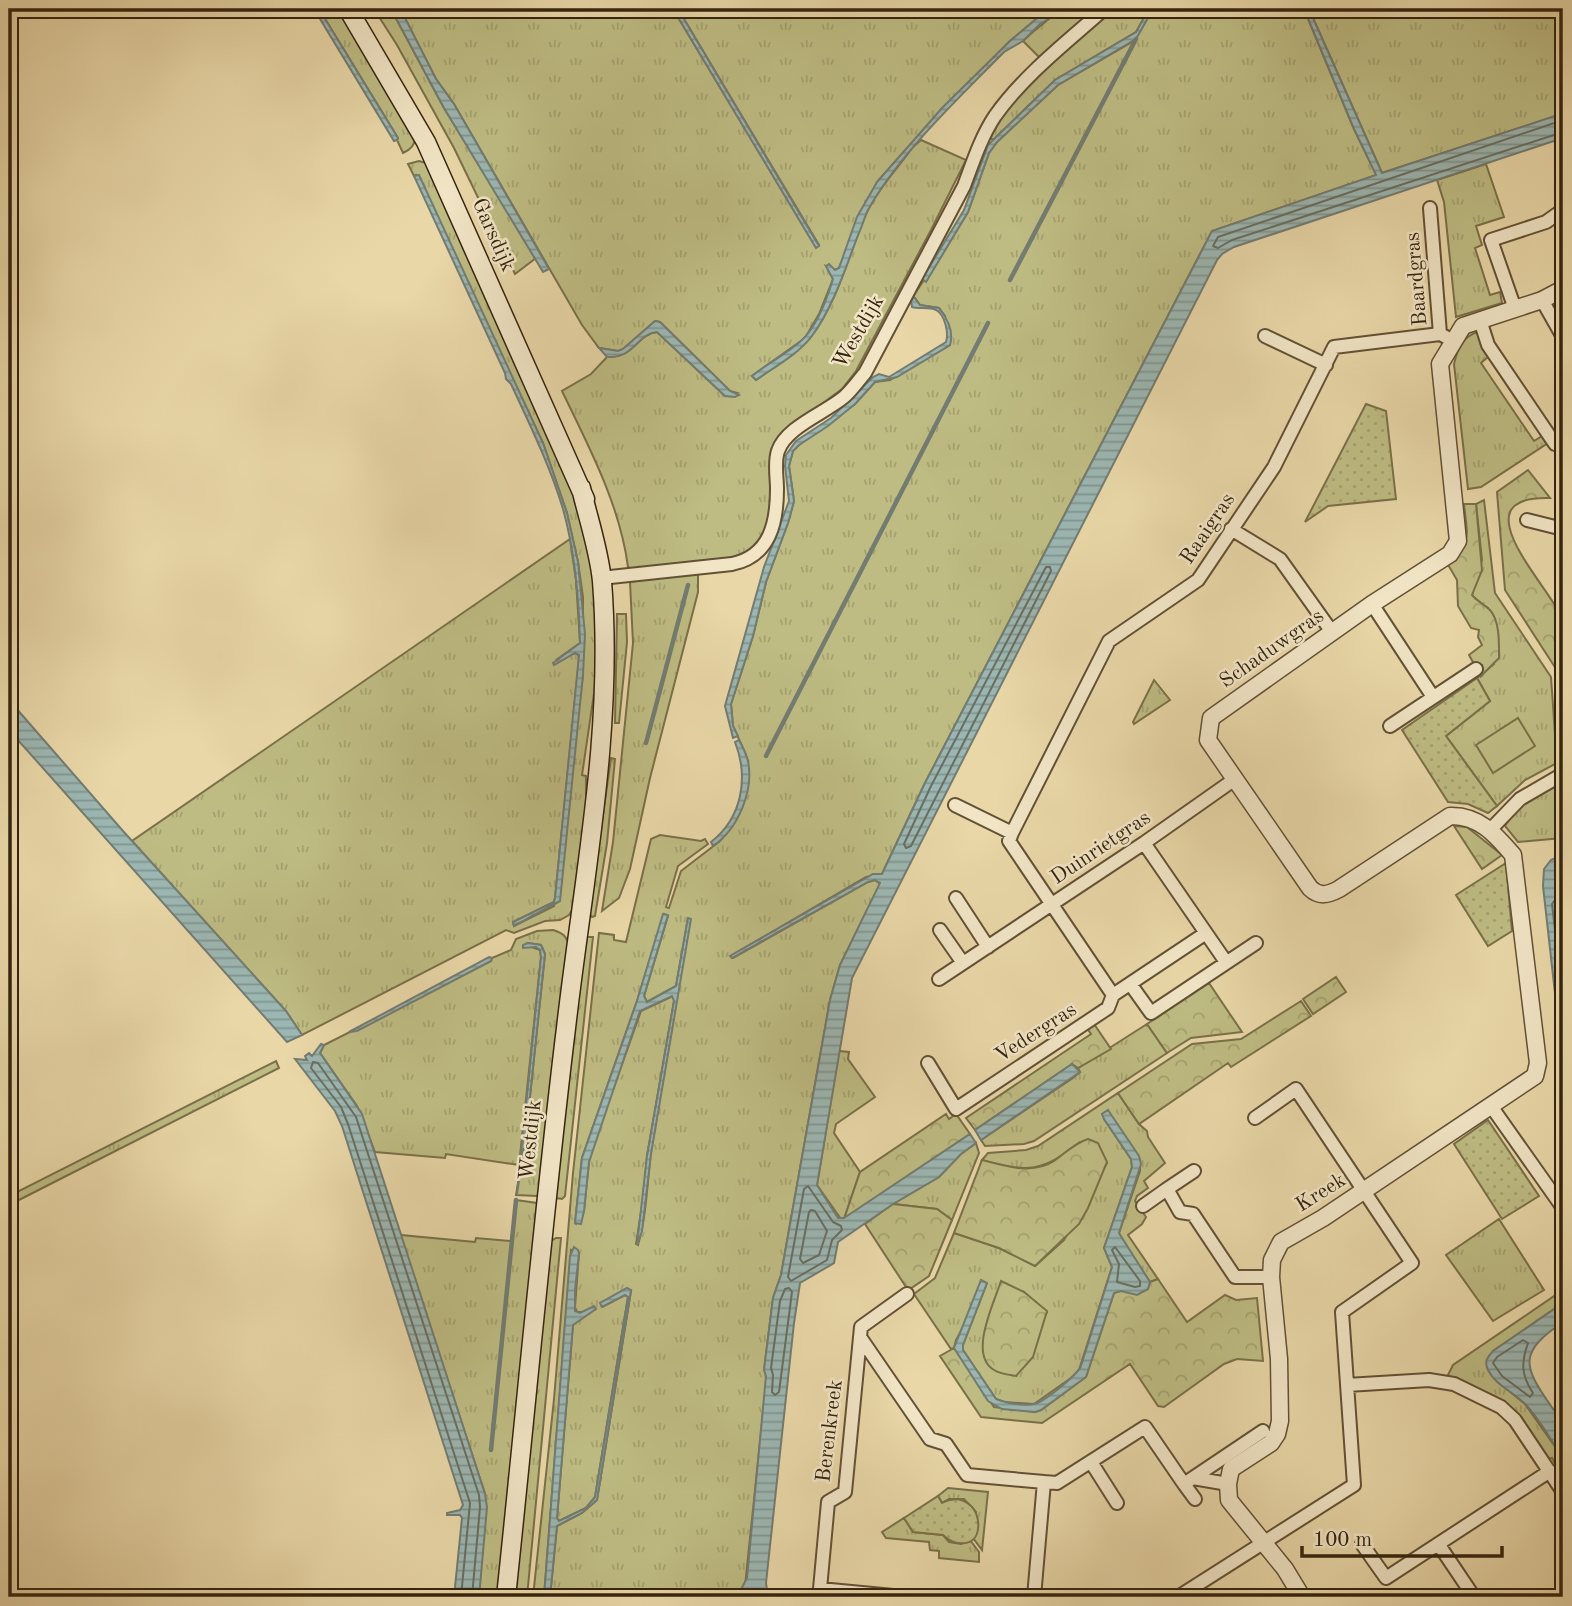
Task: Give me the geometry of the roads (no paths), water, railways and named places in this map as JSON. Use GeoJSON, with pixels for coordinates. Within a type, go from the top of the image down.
{"type":"FeatureCollection","features":[{"type":"Feature","properties":{"kind":"main road","name":"Garsdijk"},"geometry":{"type":"LineString","coordinates":[[348,9],[426,142],[597,528],[605,577]]}},
{"type":"Feature","properties":{"kind":"main road","name":"Westdijk"},"geometry":{"type":"LineString","coordinates":[[506,1597],[566,1027],[593,827],[605,687],[605,577]]}},
{"type":"Feature","properties":{"kind":"street","name":"Westdijk"},"geometry":{"type":"LineString","coordinates":[[605,577],[732,564],[752,558],[761,550],[776,513],[777,454],[781,443],[791,433],[844,397],[865,373],[964,186],[974,158],[996,116],[1034,72],[1104,9]]}},
{"type":"Feature","properties":{"kind":"street","name":"Baardgras"},"geometry":{"type":"LineString","coordinates":[[1430,208],[1446,337]]}},
{"type":"Feature","properties":{"kind":"street"},"geometry":{"type":"LineString","coordinates":[[1515,310],[1491,240],[1546,222],[1563,210]]}},
{"type":"Feature","properties":{"kind":"street"},"geometry":{"type":"LineString","coordinates":[[1446,337],[1463,326],[1515,310],[1563,289]]}},
{"type":"Feature","properties":{"kind":"street"},"geometry":{"type":"LineString","coordinates":[[1542,300],[1563,337]]}},
{"type":"Feature","properties":{"kind":"street"},"geometry":{"type":"LineString","coordinates":[[1480,320],[1488,345],[1555,444]]}},
{"type":"Feature","properties":{"kind":"street"},"geometry":{"type":"LineString","coordinates":[[1265,336],[1326,365]]}},
{"type":"Feature","properties":{"kind":"street","name":"Raaigras"},"geometry":{"type":"LineString","coordinates":[[1012,833],[1109,641],[1198,580],[1274,467],[1334,347],[1446,337]]}},
{"type":"Feature","properties":{"kind":"street","name":"Schaduwgras"},"geometry":{"type":"LineString","coordinates":[[1446,337],[1440,364],[1458,541],[1450,554],[1332,632],[1211,718],[1209,740],[1310,888],[1320,894],[1331,894],[1348,884],[1450,816],[1462,816],[1491,829]]}},
{"type":"Feature","properties":{"kind":"street"},"geometry":{"type":"LineString","coordinates":[[1527,520],[1563,528]]}},
{"type":"Feature","properties":{"kind":"street"},"geometry":{"type":"LineString","coordinates":[[1231,529],[1280,559],[1332,632]]}},
{"type":"Feature","properties":{"kind":"street"},"geometry":{"type":"LineString","coordinates":[[1373,604],[1433,697]]}},
{"type":"Feature","properties":{"kind":"street"},"geometry":{"type":"LineString","coordinates":[[1390,726],[1476,669]]}},
{"type":"Feature","properties":{"kind":"street"},"geometry":{"type":"LineString","coordinates":[[1491,829],[1520,799],[1563,774]]}},
{"type":"Feature","properties":{"kind":"street","name":"Duinrietgras"},"geometry":{"type":"LineString","coordinates":[[939,979],[1235,779]]}},
{"type":"Feature","properties":{"kind":"street"},"geometry":{"type":"LineString","coordinates":[[955,805],[1012,833],[1009,841],[1113,995]]}},
{"type":"Feature","properties":{"kind":"street","name":"Kreek"},"geometry":{"type":"LineString","coordinates":[[1228,1484],[1231,1469],[1271,1443],[1277,1434],[1280,1421],[1279,1359],[1271,1277],[1272,1260],[1281,1242],[1535,1076],[1538,1063],[1513,855],[1491,829]]}},
{"type":"Feature","properties":{"kind":"street"},"geometry":{"type":"LineString","coordinates":[[1144,843],[1226,962]]}},
{"type":"Feature","properties":{"kind":"street"},"geometry":{"type":"LineString","coordinates":[[956,898],[988,947]]}},
{"type":"Feature","properties":{"kind":"street"},"geometry":{"type":"LineString","coordinates":[[940,930],[963,963]]}},
{"type":"Feature","properties":{"kind":"street","name":"Vedergras"},"geometry":{"type":"LineString","coordinates":[[928,1063],[956,1108],[1108,1008],[1113,995],[1206,933]]}},
{"type":"Feature","properties":{"kind":"street"},"geometry":{"type":"LineString","coordinates":[[1131,985],[1151,1013],[1256,943]]}},
{"type":"Feature","properties":{"kind":"street"},"geometry":{"type":"LineString","coordinates":[[1178,1597],[1354,1485],[1342,1312],[1412,1263],[1296,1089],[1255,1118]]}},
{"type":"Feature","properties":{"kind":"street"},"geometry":{"type":"LineString","coordinates":[[1491,1106],[1563,1208]]}},
{"type":"Feature","properties":{"kind":"street"},"geometry":{"type":"LineString","coordinates":[[1143,1206],[1194,1171]]}},
{"type":"Feature","properties":{"kind":"street"},"geometry":{"type":"LineString","coordinates":[[1167,1189],[1181,1212],[1193,1214],[1235,1277],[1271,1277]]}},
{"type":"Feature","properties":{"kind":"street"},"geometry":{"type":"LineString","coordinates":[[907,1294],[861,1327],[860,1337],[930,1439],[946,1444],[967,1475],[1057,1483],[1145,1427],[1189,1481],[1195,1499]]}},
{"type":"Feature","properties":{"kind":"street","name":"Berenkreek"},"geometry":{"type":"LineString","coordinates":[[860,1337],[845,1492],[828,1502],[820,1589],[904,1597]]}},
{"type":"Feature","properties":{"kind":"street"},"geometry":{"type":"LineString","coordinates":[[1347,1385],[1429,1380],[1454,1384],[1501,1407],[1515,1420],[1563,1492]]}},
{"type":"Feature","properties":{"kind":"street"},"geometry":{"type":"LineString","coordinates":[[1189,1481],[1263,1431]]}},
{"type":"Feature","properties":{"kind":"street"},"geometry":{"type":"LineString","coordinates":[[1091,1462],[1117,1503]]}},
{"type":"Feature","properties":{"kind":"street"},"geometry":{"type":"LineString","coordinates":[[1362,1544],[1386,1578],[1550,1471]]}},
{"type":"Feature","properties":{"kind":"street"},"geometry":{"type":"LineString","coordinates":[[1189,1481],[1228,1484],[1229,1500],[1285,1570],[1302,1597]]}},
{"type":"Feature","properties":{"kind":"street"},"geometry":{"type":"LineString","coordinates":[[1034,1597],[1044,1482]]}},
{"type":"Feature","properties":{"kind":"street"},"geometry":{"type":"LineString","coordinates":[[1439,1545],[1474,1597]]}},
{"type":"Feature","properties":{"kind":"water"},"geometry":{"type":"Polygon","coordinates":[[[314,9],[319,9],[397,140],[394,141],[314,9]]]}},
{"type":"Feature","properties":{"kind":"water"},"geometry":{"type":"Polygon","coordinates":[[[391,9],[401,10],[436,79],[454,104],[549,269],[543,272],[444,108],[391,9]]]}},
{"type":"Feature","properties":{"kind":"water"},"geometry":{"type":"Polygon","coordinates":[[[673,9],[678,9],[819,246],[816,248],[673,9]]]}},
{"type":"Feature","properties":{"kind":"water"},"geometry":{"type":"Polygon","coordinates":[[[1048,9],[1060,9],[1023,41],[1004,52],[931,127],[896,168],[868,210],[838,288],[819,326],[799,349],[756,380],[752,376],[796,345],[817,320],[833,279],[826,266],[829,264],[835,270],[839,268],[857,217],[877,182],[942,108],[1010,41],[1048,9]]]}},
{"type":"Feature","properties":{"kind":"water"},"geometry":{"type":"Polygon","coordinates":[[[1149,9],[1153,9],[1136,39],[1058,85],[997,142],[989,153],[968,212],[926,282],[922,279],[964,210],[988,145],[1055,80],[1136,32],[1149,9]]]}},
{"type":"Feature","properties":{"kind":"water"},"geometry":{"type":"Polygon","coordinates":[[[1304,9],[1309,9],[1382,173],[1558,115],[1563,107],[1563,138],[1234,247],[1217,260],[852,978],[817,1185],[838,1218],[844,1218],[970,1134],[976,1143],[939,1177],[893,1204],[838,1242],[834,1263],[800,1283],[766,1583],[767,1590],[776,1597],[737,1597],[747,1578],[766,1376],[764,1370],[773,1298],[781,1275],[830,1000],[840,965],[880,883],[875,880],[868,882],[732,958],[730,956],[873,874],[882,874],[925,783],[1212,231],[1376,175],[1304,9]]]}},
{"type":"Feature","properties":{"kind":"water"},"geometry":{"type":"Polygon","coordinates":[[[419,175],[543,443],[567,513],[578,562],[585,634],[583,675],[560,901],[514,926],[513,922],[554,902],[555,898],[579,655],[575,653],[554,665],[553,663],[580,643],[576,576],[567,525],[552,477],[414,176],[419,175]]]}},
{"type":"Feature","properties":{"kind":"water"},"geometry":{"type":"Polygon","coordinates":[[[914,297],[920,305],[939,308],[945,316],[951,335],[950,345],[897,377],[875,382],[855,404],[793,451],[789,466],[794,501],[766,582],[753,636],[731,704],[733,726],[738,736],[733,738],[725,706],[764,567],[789,501],[786,455],[796,441],[831,418],[873,377],[879,374],[889,377],[946,342],[947,329],[942,316],[933,309],[912,307],[911,301],[914,297]]]}},
{"type":"Feature","properties":{"kind":"water"},"geometry":{"type":"Polygon","coordinates":[[[655,321],[660,322],[730,391],[739,395],[725,396],[657,332],[644,337],[630,350],[617,356],[607,357],[599,348],[618,351],[623,349],[655,321]]]}},
{"type":"Feature","properties":{"kind":"water"},"geometry":{"type":"Polygon","coordinates":[[[9,700],[286,1011],[302,1035],[287,1042],[9,730],[9,700]]]}},
{"type":"Feature","properties":{"kind":"water"},"geometry":{"type":"Polygon","coordinates":[[[739,740],[748,761],[749,785],[737,820],[713,846],[711,842],[730,821],[740,796],[742,769],[735,742],[739,740]]]}},
{"type":"Feature","properties":{"kind":"water"},"geometry":{"type":"Polygon","coordinates":[[[1563,854],[1563,874],[1558,887],[1563,900],[1563,1065],[1543,886],[1544,869],[1551,860],[1563,854]]]}},
{"type":"Feature","properties":{"kind":"water"},"geometry":{"type":"Polygon","coordinates":[[[663,914],[668,915],[644,996],[647,1002],[676,986],[688,918],[691,919],[651,1154],[642,1231],[637,1245],[647,1156],[674,1001],[672,996],[640,1011],[589,1162],[581,1224],[575,1223],[582,1158],[637,1001],[663,914]]]}},
{"type":"Feature","properties":{"kind":"water"},"geometry":{"type":"Polygon","coordinates":[[[523,945],[541,945],[545,954],[517,1194],[541,957],[540,950],[536,947],[523,948],[523,945]]]}},
{"type":"Feature","properties":{"kind":"water"},"geometry":{"type":"Polygon","coordinates":[[[489,957],[492,958],[491,961],[357,1031],[349,1032],[489,957]]]}},
{"type":"Feature","properties":{"kind":"water"},"geometry":{"type":"Polygon","coordinates":[[[321,1044],[324,1045],[320,1053],[362,1114],[485,1494],[487,1507],[479,1597],[454,1597],[462,1518],[460,1515],[447,1513],[460,1510],[463,1505],[342,1126],[335,1111],[295,1059],[307,1060],[305,1056],[309,1053],[312,1056],[321,1044]]]}},
{"type":"Feature","properties":{"kind":"water"},"geometry":{"type":"Polygon","coordinates":[[[1072,1064],[1080,1072],[981,1140],[975,1130],[1072,1064]]]}},
{"type":"Feature","properties":{"kind":"water"},"geometry":{"type":"Polygon","coordinates":[[[1108,1110],[1139,1156],[1141,1164],[1119,1233],[1150,1282],[1148,1289],[1137,1295],[1121,1291],[1114,1293],[1086,1377],[1041,1410],[1035,1412],[1002,1409],[988,1401],[954,1348],[981,1280],[987,1283],[963,1350],[996,1399],[1015,1404],[1034,1404],[1060,1388],[1081,1366],[1112,1267],[1104,1248],[1132,1167],[1131,1159],[1104,1119],[1102,1114],[1108,1110]]]}},
{"type":"Feature","properties":{"kind":"water"},"geometry":{"type":"Polygon","coordinates":[[[574,1247],[579,1253],[575,1311],[580,1313],[594,1306],[596,1309],[573,1325],[557,1518],[559,1521],[586,1508],[595,1497],[628,1297],[625,1295],[602,1307],[600,1303],[627,1288],[631,1290],[597,1500],[582,1513],[557,1526],[550,1597],[544,1597],[570,1256],[574,1247]]]}},
{"type":"Feature","properties":{"kind":"water"},"geometry":{"type":"Polygon","coordinates":[[[1563,1303],[1563,1322],[1538,1342],[1532,1351],[1530,1369],[1541,1392],[1562,1423],[1563,1458],[1530,1410],[1496,1380],[1488,1370],[1486,1362],[1493,1351],[1563,1303]]]}},
{"type":"Feature","properties":{"kind":"waterway"},"geometry":{"type":"LineString","coordinates":[[1010,280],[1136,39]]}},
{"type":"Feature","properties":{"kind":"waterway"},"geometry":{"type":"LineString","coordinates":[[766,756],[988,323]]}},
{"type":"Feature","properties":{"kind":"waterway"},"geometry":{"type":"LineString","coordinates":[[646,743],[688,585]]}},
{"type":"Feature","properties":{"kind":"waterway"},"geometry":{"type":"LineString","coordinates":[[491,1450],[516,1200]]}}]}
